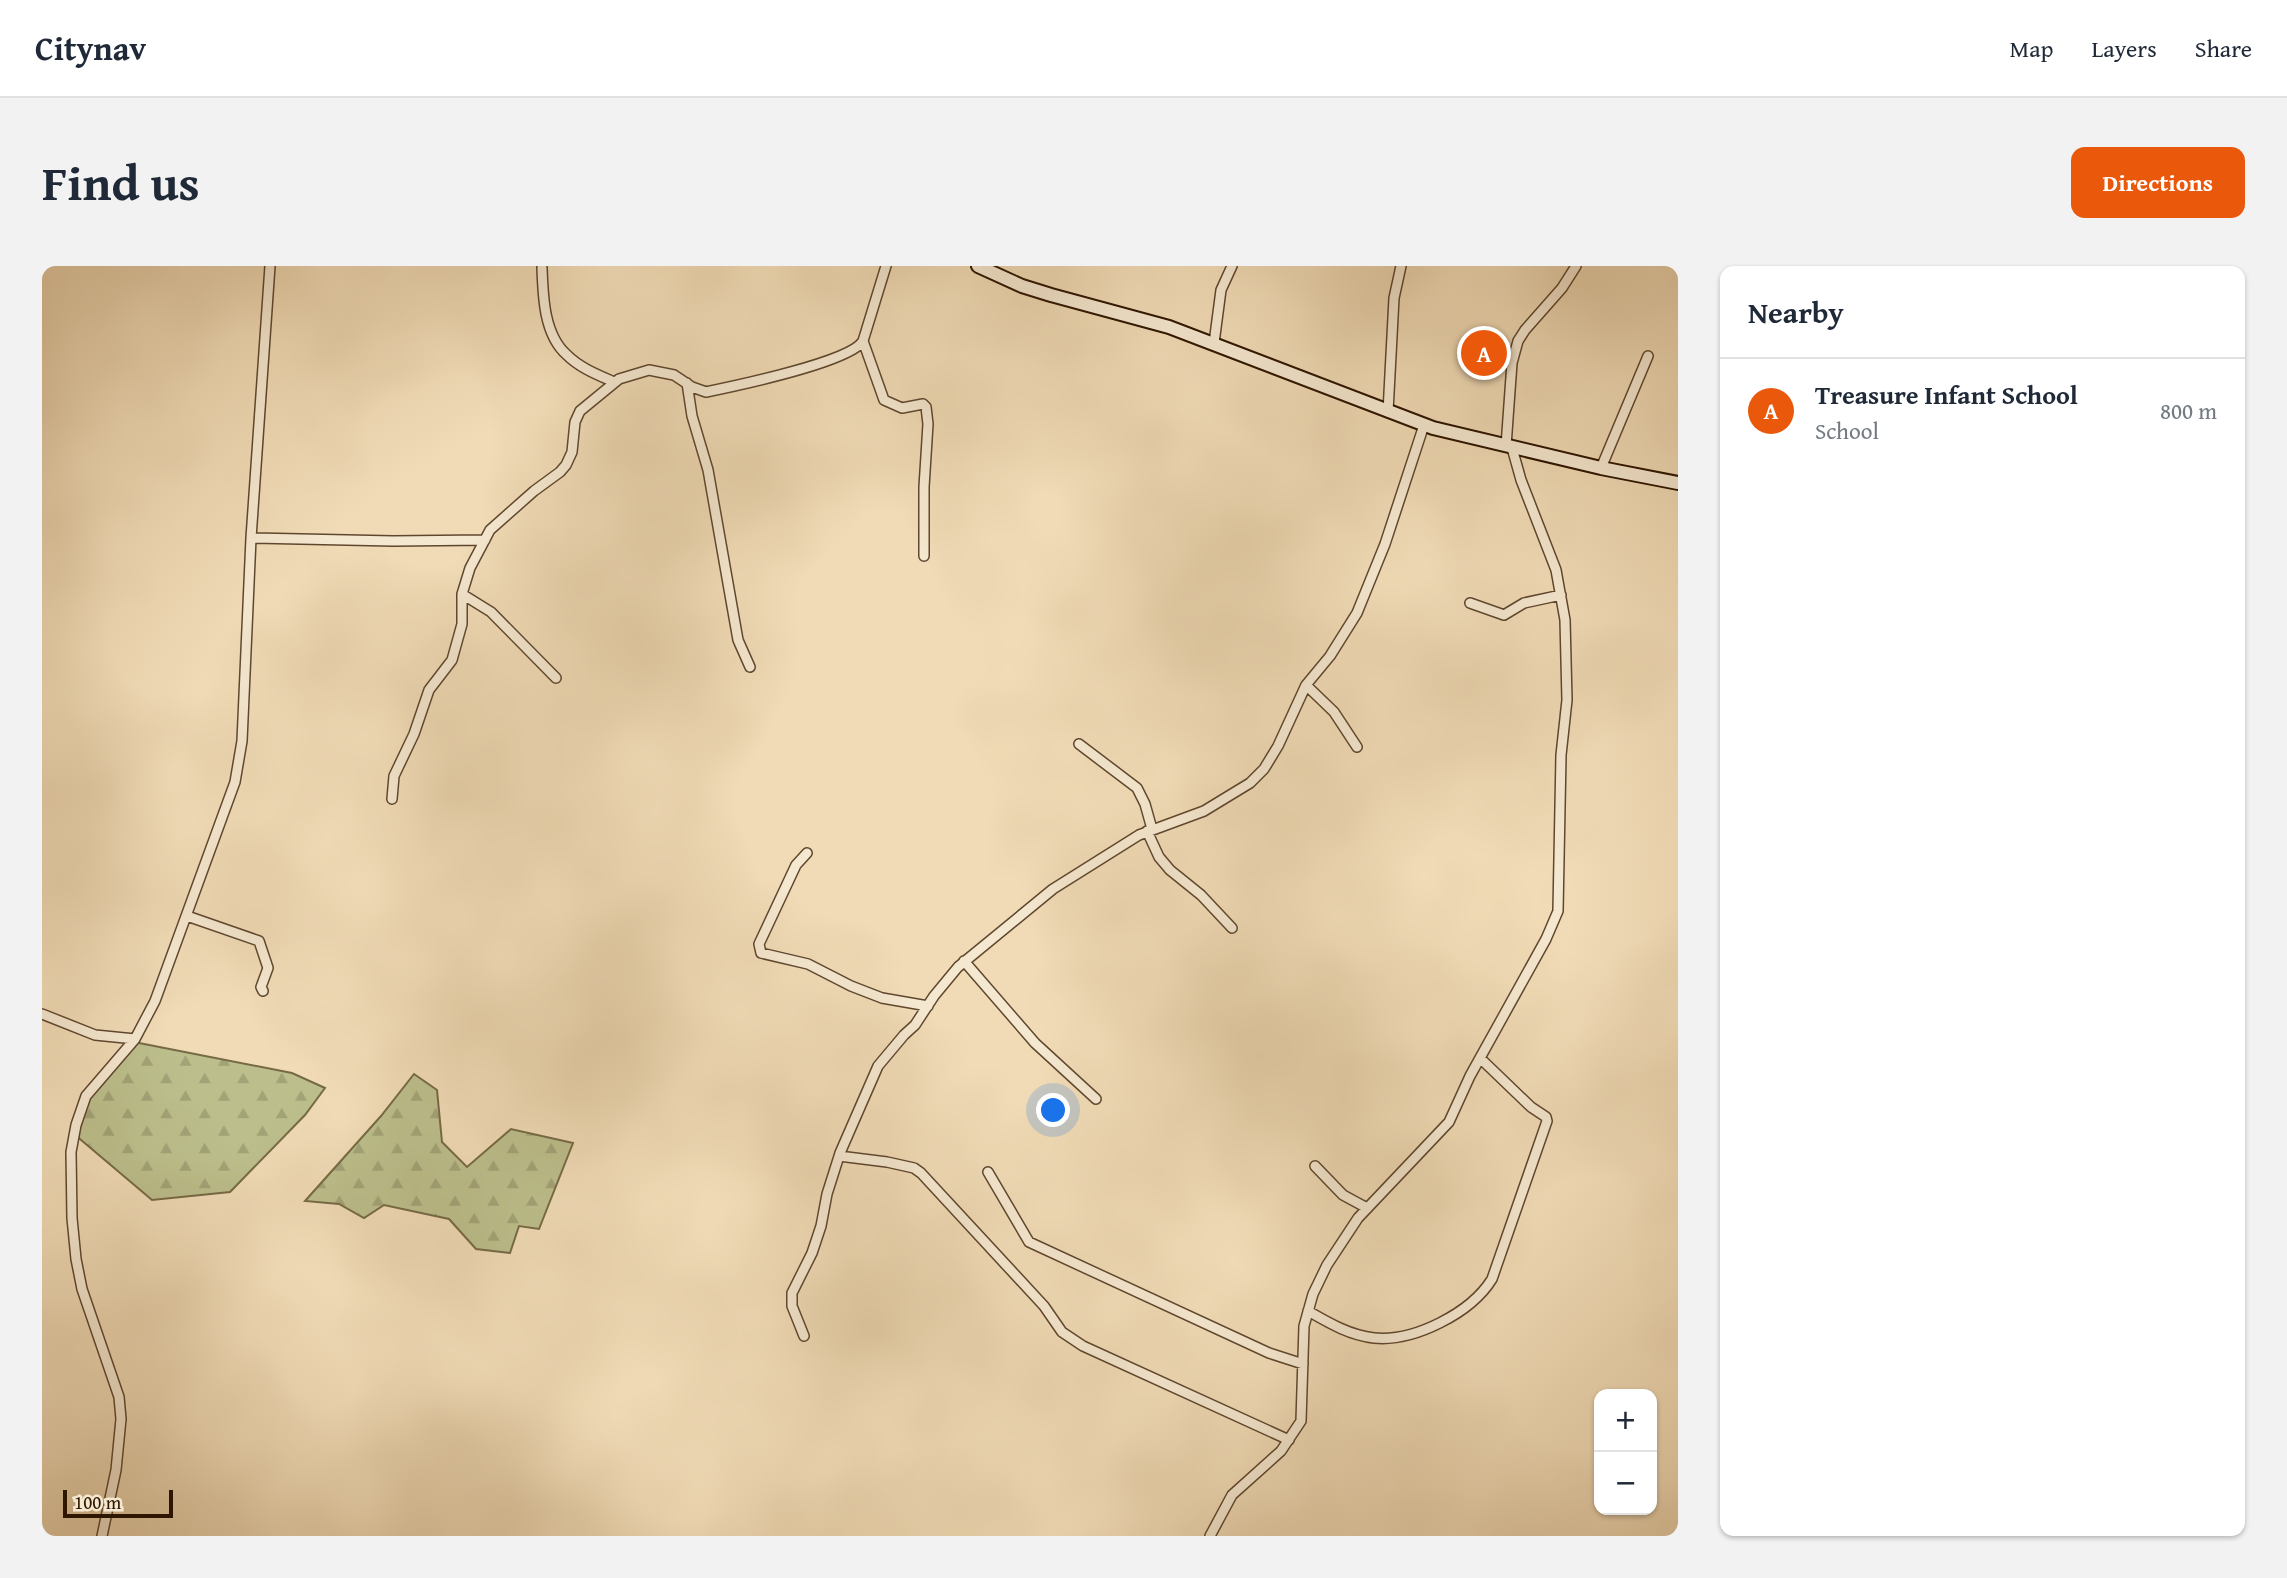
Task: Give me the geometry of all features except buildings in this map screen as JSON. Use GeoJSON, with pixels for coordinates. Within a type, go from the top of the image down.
{"type":"FeatureCollection","features":[{"type":"Feature","properties":{"kind":"street"},"geometry":{"type":"LineString","coordinates":[[102,1536],[116,1470],[121,1419],[119,1397],[82,1289],[76,1259],[71,1152],[76,1125],[86,1096],[135,1039],[155,1001],[231,798],[240,759],[251,538],[271,266]]}},
{"type":"Feature","properties":{"kind":"street"},"geometry":{"type":"LineString","coordinates":[[392,799],[394,776],[414,734],[429,690],[452,660],[462,624],[462,594],[470,568],[495,525],[560,472],[572,452],[575,422],[580,411],[629,374],[649,370],[674,375],[706,392],[831,360],[855,350],[863,341],[886,266]]}},
{"type":"Feature","properties":{"kind":"street"},"geometry":{"type":"LineString","coordinates":[[978,266],[1051,296],[1142,318],[1214,343],[1424,425],[1509,447],[1678,483]]}},
{"type":"Feature","properties":{"kind":"street"},"geometry":{"type":"LineString","coordinates":[[1214,343],[1221,290],[1231,266]]}},
{"type":"Feature","properties":{"kind":"street"},"geometry":{"type":"LineString","coordinates":[[1388,412],[1394,298],[1401,266]]}},
{"type":"Feature","properties":{"kind":"street"},"geometry":{"type":"LineString","coordinates":[[1210,1536],[1232,1495],[1252,1475],[1274,1459],[1301,1421],[1304,1326],[1327,1265],[1367,1208],[1449,1122],[1480,1058],[1546,939],[1559,904],[1561,755],[1567,700],[1565,620],[1556,570],[1509,447],[1512,363],[1518,341],[1562,288],[1576,266]]}},
{"type":"Feature","properties":{"kind":"street"},"geometry":{"type":"LineString","coordinates":[[542,268],[546,313],[562,350],[574,362],[614,383]]}},
{"type":"Feature","properties":{"kind":"street"},"geometry":{"type":"LineString","coordinates":[[863,341],[884,400],[902,408],[923,404],[926,407],[928,424],[924,556]]}},
{"type":"Feature","properties":{"kind":"street"},"geometry":{"type":"LineString","coordinates":[[1601,468],[1648,356]]}},
{"type":"Feature","properties":{"kind":"street"},"geometry":{"type":"LineString","coordinates":[[687,383],[692,416],[708,470],[727,565],[738,640],[750,667]]}},
{"type":"Feature","properties":{"kind":"street"},"geometry":{"type":"LineString","coordinates":[[804,1336],[792,1306],[792,1293],[818,1237],[839,1156],[878,1066],[915,1025],[964,961],[1053,889],[1111,851],[1150,830],[1203,811],[1257,777],[1271,761],[1306,685],[1330,656],[1357,613],[1385,544],[1424,425]]}},
{"type":"Feature","properties":{"kind":"street"},"geometry":{"type":"LineString","coordinates":[[251,538],[485,540]]}},
{"type":"Feature","properties":{"kind":"street"},"geometry":{"type":"LineString","coordinates":[[462,594],[491,612],[556,678]]}},
{"type":"Feature","properties":{"kind":"street"},"geometry":{"type":"LineString","coordinates":[[1471,603],[1504,615],[1524,603],[1562,595]]}},
{"type":"Feature","properties":{"kind":"street"},"geometry":{"type":"LineString","coordinates":[[1306,685],[1334,712],[1357,747]]}},
{"type":"Feature","properties":{"kind":"street"},"geometry":{"type":"LineString","coordinates":[[1079,744],[1137,788],[1145,804],[1159,857],[1170,870],[1201,895],[1232,929]]}},
{"type":"Feature","properties":{"kind":"street"},"geometry":{"type":"LineString","coordinates":[[807,853],[796,865],[759,944],[761,953],[808,964],[882,998],[928,1006]]}},
{"type":"Feature","properties":{"kind":"street"},"geometry":{"type":"LineString","coordinates":[[187,916],[258,941],[268,968],[261,987],[263,991]]}},
{"type":"Feature","properties":{"kind":"street"},"geometry":{"type":"LineString","coordinates":[[964,961],[1035,1042],[1096,1099]]}},
{"type":"Feature","properties":{"kind":"street"},"geometry":{"type":"LineString","coordinates":[[42,1014],[95,1035],[135,1039]]}},
{"type":"Feature","properties":{"kind":"street"},"geometry":{"type":"LineString","coordinates":[[1308,1311],[1346,1331],[1376,1338],[1414,1333],[1444,1321],[1477,1298],[1488,1286],[1547,1121],[1546,1117],[1531,1107],[1480,1058]]}},
{"type":"Feature","properties":{"kind":"street"},"geometry":{"type":"LineString","coordinates":[[839,1156],[887,1162],[914,1168],[921,1173],[1044,1306],[1062,1332],[1083,1346],[1290,1440]]}},
{"type":"Feature","properties":{"kind":"street"},"geometry":{"type":"LineString","coordinates":[[1315,1166],[1343,1195],[1367,1208]]}},
{"type":"Feature","properties":{"kind":"street"},"geometry":{"type":"LineString","coordinates":[[988,1172],[1029,1242],[1269,1353],[1303,1364]]}},
{"type":"Feature","properties":{"kind":"green space"},"geometry":{"type":"Polygon","coordinates":[[[134,1042],[292,1073],[325,1088],[305,1115],[230,1192],[152,1200],[74,1134],[90,1098],[134,1042]]]}},
{"type":"Feature","properties":{"kind":"green space"},"geometry":{"type":"Polygon","coordinates":[[[414,1074],[437,1090],[442,1142],[467,1167],[511,1129],[573,1143],[539,1229],[519,1226],[510,1253],[476,1249],[449,1219],[384,1205],[364,1218],[339,1204],[305,1201],[381,1116],[414,1074]]]}},
{"type":"Feature","properties":{"kind":"place","name":"Treasure Infant School"},"geometry":{"type":"Point","coordinates":[1484,353]}}]}
